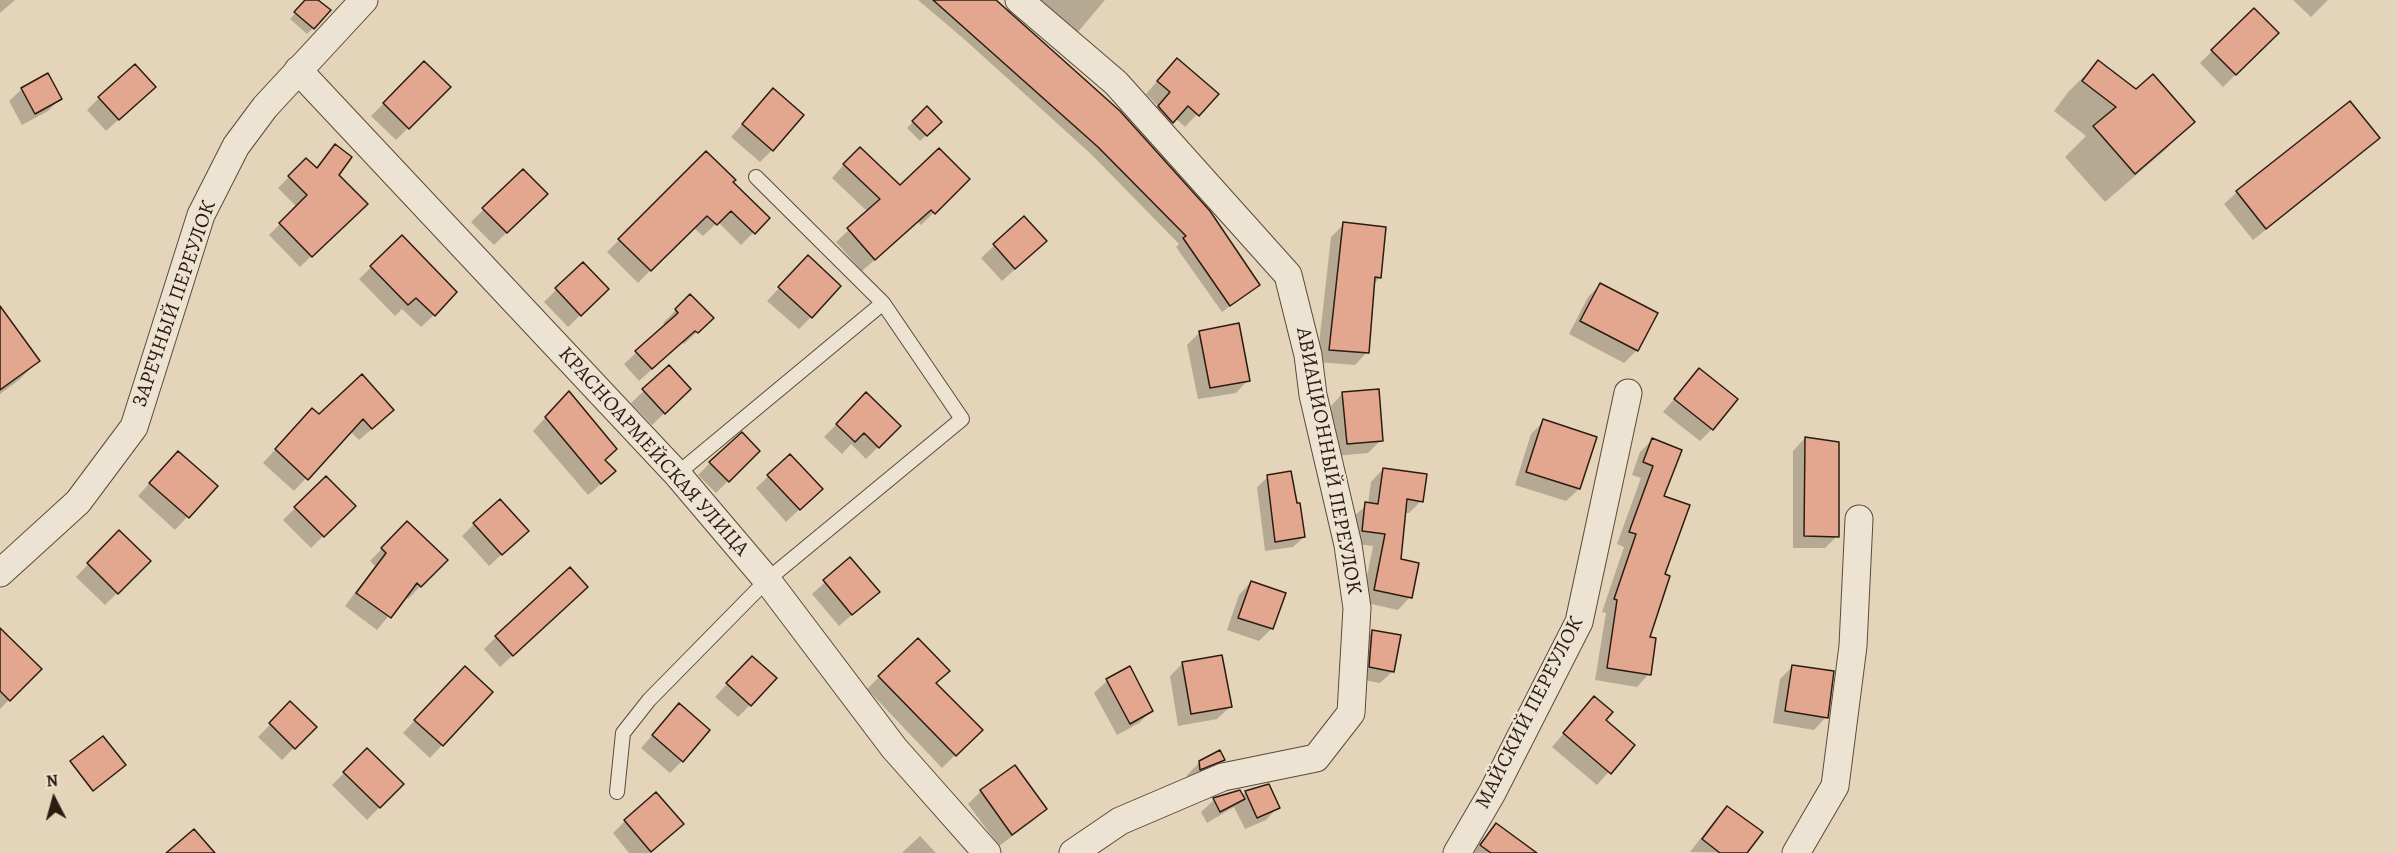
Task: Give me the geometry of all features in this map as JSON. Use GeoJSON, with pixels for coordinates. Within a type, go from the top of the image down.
{"type":"FeatureCollection","features":[{"type":"Feature","properties":{"kind":"street","name":"ЗАРЕЧНЫЙ ПЕРЕУЛОК"},"geometry":{"type":"LineString","coordinates":[[0,573],[78,502],[134,427],[201,215],[236,146],[265,107],[364,0]]}},
{"type":"Feature","properties":{"kind":"street","name":"АВИАЦИОННЫЙ ПЕРЕУЛОК"},"geometry":{"type":"LineString","coordinates":[[1019,0],[1116,82],[1288,275],[1308,355],[1313,395],[1348,545],[1357,608],[1351,713],[1316,758],[1223,777],[1120,821],[1073,853]]}},
{"type":"Feature","properties":{"kind":"street","name":"КРАСНОАРМЕЙСКАЯ УЛИЦА"},"geometry":{"type":"LineString","coordinates":[[298,70],[677,474],[767,580],[894,748],[987,853]]}},
{"type":"Feature","properties":{"kind":"street","name":"МАЙСКИЙ ПЕРЕУЛОК"},"geometry":{"type":"LineString","coordinates":[[1457,853],[1492,793],[1579,622],[1628,393]]}},
{"type":"Feature","properties":{"kind":"street"},"geometry":{"type":"LineString","coordinates":[[1796,853],[1835,786],[1854,646],[1859,519]]}},
{"type":"Feature","properties":{"kind":"lane"},"geometry":{"type":"LineString","coordinates":[[617,792],[623,733],[649,700],[767,580],[962,419],[883,303],[756,177]]}},
{"type":"Feature","properties":{"kind":"lane"},"geometry":{"type":"LineString","coordinates":[[677,474],[883,303]]}},
{"type":"Feature","properties":{"kind":"building"},"geometry":{"type":"Polygon","coordinates":[[[305,0],[318,0],[331,10],[314,29],[294,12],[305,0]]]}},
{"type":"Feature","properties":{"kind":"building"},"geometry":{"type":"Polygon","coordinates":[[[933,0],[996,0],[1120,111],[1210,211],[1260,285],[1230,306],[1183,238],[1186,236],[1098,147],[933,0]]]}},
{"type":"Feature","properties":{"kind":"building"},"geometry":{"type":"Polygon","coordinates":[[[2254,8],[2279,33],[2236,75],[2211,50],[2254,8]]]}},
{"type":"Feature","properties":{"kind":"building"},"geometry":{"type":"Polygon","coordinates":[[[1177,58],[1219,94],[1199,116],[1188,106],[1173,123],[1158,106],[1170,92],[1157,81],[1177,58]]]}},
{"type":"Feature","properties":{"kind":"building"},"geometry":{"type":"Polygon","coordinates":[[[2098,60],[2136,89],[2153,74],[2195,122],[2135,174],[2093,126],[2116,107],[2082,81],[2098,60]]]}},
{"type":"Feature","properties":{"kind":"building"},"geometry":{"type":"Polygon","coordinates":[[[424,61],[451,87],[409,129],[383,103],[424,61]]]}},
{"type":"Feature","properties":{"kind":"building"},"geometry":{"type":"Polygon","coordinates":[[[135,64],[156,87],[119,120],[98,97],[135,64]]]}},
{"type":"Feature","properties":{"kind":"building"},"geometry":{"type":"Polygon","coordinates":[[[48,73],[62,99],[35,114],[21,88],[48,73]]]}},
{"type":"Feature","properties":{"kind":"building"},"geometry":{"type":"Polygon","coordinates":[[[773,88],[804,115],[773,151],[742,124],[773,88]]]}},
{"type":"Feature","properties":{"kind":"building"},"geometry":{"type":"Polygon","coordinates":[[[2350,101],[2380,138],[2266,229],[2236,191],[2350,101]]]}},
{"type":"Feature","properties":{"kind":"building"},"geometry":{"type":"Polygon","coordinates":[[[927,106],[942,122],[927,136],[912,121],[927,106]]]}},
{"type":"Feature","properties":{"kind":"building"},"geometry":{"type":"Polygon","coordinates":[[[335,144],[352,157],[339,175],[368,204],[312,257],[279,223],[307,195],[288,176],[306,158],[317,168],[335,144]]]}},
{"type":"Feature","properties":{"kind":"building"},"geometry":{"type":"Polygon","coordinates":[[[860,147],[900,185],[939,148],[970,179],[935,214],[931,210],[875,260],[847,228],[880,199],[843,164],[860,147]]]}},
{"type":"Feature","properties":{"kind":"building"},"geometry":{"type":"Polygon","coordinates":[[[706,151],[736,180],[733,182],[770,218],[755,234],[731,211],[717,225],[707,216],[651,271],[618,239],[706,151]]]}},
{"type":"Feature","properties":{"kind":"building"},"geometry":{"type":"Polygon","coordinates":[[[523,169],[548,194],[507,233],[482,208],[523,169]]]}},
{"type":"Feature","properties":{"kind":"building"},"geometry":{"type":"Polygon","coordinates":[[[1024,216],[1047,241],[1015,269],[993,244],[1024,216]]]}},
{"type":"Feature","properties":{"kind":"building"},"geometry":{"type":"Polygon","coordinates":[[[1343,222],[1386,227],[1381,278],[1375,277],[1369,353],[1329,350],[1343,222]]]}},
{"type":"Feature","properties":{"kind":"building"},"geometry":{"type":"Polygon","coordinates":[[[402,235],[457,292],[435,316],[416,298],[408,305],[370,266],[402,235]]]}},
{"type":"Feature","properties":{"kind":"building"},"geometry":{"type":"Polygon","coordinates":[[[808,255],[841,286],[812,318],[778,287],[808,255]]]}},
{"type":"Feature","properties":{"kind":"building"},"geometry":{"type":"Polygon","coordinates":[[[583,262],[609,289],[581,316],[555,288],[583,262]]]}},
{"type":"Feature","properties":{"kind":"building"},"geometry":{"type":"Polygon","coordinates":[[[1600,283],[1658,313],[1638,351],[1580,321],[1600,283]]]}},
{"type":"Feature","properties":{"kind":"building"},"geometry":{"type":"Polygon","coordinates":[[[690,294],[714,318],[698,333],[695,331],[652,369],[635,351],[678,313],[675,309],[690,294]]]}},
{"type":"Feature","properties":{"kind":"building"},"geometry":{"type":"Polygon","coordinates":[[[0,306],[40,361],[0,390],[0,306]]]}},
{"type":"Feature","properties":{"kind":"building"},"geometry":{"type":"Polygon","coordinates":[[[1239,323],[1250,381],[1210,388],[1199,331],[1239,323]]]}},
{"type":"Feature","properties":{"kind":"building"},"geometry":{"type":"Polygon","coordinates":[[[669,365],[691,389],[665,414],[642,389],[669,365]]]}},
{"type":"Feature","properties":{"kind":"building"},"geometry":{"type":"Polygon","coordinates":[[[1699,368],[1738,399],[1713,430],[1674,399],[1699,368]]]}},
{"type":"Feature","properties":{"kind":"building"},"geometry":{"type":"Polygon","coordinates":[[[362,374],[394,410],[372,429],[363,419],[308,480],[275,449],[312,408],[319,414],[362,374]]]}},
{"type":"Feature","properties":{"kind":"building"},"geometry":{"type":"Polygon","coordinates":[[[1379,389],[1383,441],[1347,444],[1342,392],[1379,389]]]}},
{"type":"Feature","properties":{"kind":"building"},"geometry":{"type":"Polygon","coordinates":[[[569,391],[617,449],[605,460],[616,471],[601,484],[545,417],[569,391]]]}},
{"type":"Feature","properties":{"kind":"building"},"geometry":{"type":"Polygon","coordinates":[[[866,392],[901,426],[879,448],[864,433],[855,442],[836,424],[866,392]]]}},
{"type":"Feature","properties":{"kind":"building"},"geometry":{"type":"Polygon","coordinates":[[[1543,419],[1597,437],[1580,489],[1526,472],[1543,419]]]}},
{"type":"Feature","properties":{"kind":"building"},"geometry":{"type":"Polygon","coordinates":[[[742,432],[760,451],[729,482],[709,462],[742,432]]]}},
{"type":"Feature","properties":{"kind":"building"},"geometry":{"type":"Polygon","coordinates":[[[1805,437],[1839,442],[1839,537],[1804,536],[1805,437]]]}},
{"type":"Feature","properties":{"kind":"building"},"geometry":{"type":"Polygon","coordinates":[[[1652,438],[1682,450],[1664,496],[1690,505],[1665,574],[1670,576],[1650,637],[1656,638],[1651,675],[1607,668],[1617,600],[1614,599],[1636,534],[1629,532],[1653,466],[1643,462],[1652,438]]]}},
{"type":"Feature","properties":{"kind":"building"},"geometry":{"type":"Polygon","coordinates":[[[178,451],[218,486],[189,518],[149,483],[178,451]]]}},
{"type":"Feature","properties":{"kind":"building"},"geometry":{"type":"Polygon","coordinates":[[[790,454],[823,489],[800,510],[767,475],[790,454]]]}},
{"type":"Feature","properties":{"kind":"building"},"geometry":{"type":"Polygon","coordinates":[[[1383,468],[1427,474],[1423,502],[1407,499],[1401,559],[1419,563],[1412,598],[1374,590],[1385,534],[1362,531],[1365,502],[1378,504],[1383,468]]]}},
{"type":"Feature","properties":{"kind":"building"},"geometry":{"type":"Polygon","coordinates":[[[1291,471],[1297,503],[1300,503],[1305,537],[1275,542],[1267,475],[1291,471]]]}},
{"type":"Feature","properties":{"kind":"building"},"geometry":{"type":"Polygon","coordinates":[[[326,476],[356,506],[324,537],[294,507],[326,476]]]}},
{"type":"Feature","properties":{"kind":"building"},"geometry":{"type":"Polygon","coordinates":[[[500,499],[529,531],[502,555],[473,523],[500,499]]]}},
{"type":"Feature","properties":{"kind":"building"},"geometry":{"type":"Polygon","coordinates":[[[407,521],[448,560],[421,587],[417,583],[391,618],[356,593],[386,553],[381,548],[407,521]]]}},
{"type":"Feature","properties":{"kind":"building"},"geometry":{"type":"Polygon","coordinates":[[[119,530],[151,561],[118,594],[87,563],[119,530]]]}},
{"type":"Feature","properties":{"kind":"building"},"geometry":{"type":"Polygon","coordinates":[[[850,557],[880,592],[852,615],[823,580],[850,557]]]}},
{"type":"Feature","properties":{"kind":"building"},"geometry":{"type":"Polygon","coordinates":[[[570,567],[588,587],[513,656],[495,636],[570,567]]]}},
{"type":"Feature","properties":{"kind":"building"},"geometry":{"type":"Polygon","coordinates":[[[1251,581],[1286,593],[1273,629],[1238,618],[1251,581]]]}},
{"type":"Feature","properties":{"kind":"building"},"geometry":{"type":"Polygon","coordinates":[[[0,628],[42,669],[10,701],[0,691],[0,628]]]}},
{"type":"Feature","properties":{"kind":"building"},"geometry":{"type":"Polygon","coordinates":[[[1372,630],[1401,635],[1394,672],[1369,667],[1372,630]]]}},
{"type":"Feature","properties":{"kind":"building"},"geometry":{"type":"Polygon","coordinates":[[[918,638],[950,671],[936,683],[983,730],[956,756],[878,676],[918,638]]]}},
{"type":"Feature","properties":{"kind":"building"},"geometry":{"type":"Polygon","coordinates":[[[1222,655],[1232,707],[1191,714],[1182,662],[1222,655]]]}},
{"type":"Feature","properties":{"kind":"building"},"geometry":{"type":"Polygon","coordinates":[[[752,656],[777,678],[751,706],[726,683],[752,656]]]}},
{"type":"Feature","properties":{"kind":"building"},"geometry":{"type":"Polygon","coordinates":[[[1792,665],[1834,671],[1828,718],[1785,711],[1792,665]]]}},
{"type":"Feature","properties":{"kind":"building"},"geometry":{"type":"Polygon","coordinates":[[[465,666],[493,692],[443,746],[414,720],[465,666]]]}},
{"type":"Feature","properties":{"kind":"building"},"geometry":{"type":"Polygon","coordinates":[[[1130,666],[1153,711],[1130,724],[1106,679],[1130,666]]]}},
{"type":"Feature","properties":{"kind":"building"},"geometry":{"type":"Polygon","coordinates":[[[1594,696],[1613,712],[1606,720],[1635,745],[1611,774],[1563,733],[1594,696]]]}},
{"type":"Feature","properties":{"kind":"building"},"geometry":{"type":"Polygon","coordinates":[[[290,701],[317,727],[295,749],[269,723],[290,701]]]}},
{"type":"Feature","properties":{"kind":"building"},"geometry":{"type":"Polygon","coordinates":[[[679,703],[710,730],[683,762],[652,735],[679,703]]]}},
{"type":"Feature","properties":{"kind":"building"},"geometry":{"type":"Polygon","coordinates":[[[103,736],[126,765],[93,791],[70,761],[103,736]]]}},
{"type":"Feature","properties":{"kind":"building"},"geometry":{"type":"Polygon","coordinates":[[[367,748],[404,784],[380,808],[343,772],[367,748]]]}},
{"type":"Feature","properties":{"kind":"building"},"geometry":{"type":"Polygon","coordinates":[[[1220,750],[1225,760],[1200,770],[1199,761],[1220,750]]]}},
{"type":"Feature","properties":{"kind":"building"},"geometry":{"type":"Polygon","coordinates":[[[1015,765],[1047,809],[1012,835],[980,790],[1015,765]]]}},
{"type":"Feature","properties":{"kind":"building"},"geometry":{"type":"Polygon","coordinates":[[[1269,784],[1280,808],[1257,818],[1245,791],[1269,784]]]}},
{"type":"Feature","properties":{"kind":"building"},"geometry":{"type":"Polygon","coordinates":[[[1240,790],[1245,799],[1220,812],[1213,798],[1240,790]]]}},
{"type":"Feature","properties":{"kind":"building"},"geometry":{"type":"Polygon","coordinates":[[[656,792],[684,824],[651,852],[624,820],[656,792]]]}},
{"type":"Feature","properties":{"kind":"building"},"geometry":{"type":"Polygon","coordinates":[[[1727,806],[1763,832],[1747,853],[1720,853],[1702,839],[1727,806]]]}},
{"type":"Feature","properties":{"kind":"building"},"geometry":{"type":"Polygon","coordinates":[[[1496,823],[1537,853],[1491,853],[1480,845],[1496,823]]]}},
{"type":"Feature","properties":{"kind":"building"},"geometry":{"type":"Polygon","coordinates":[[[194,829],[215,853],[166,853],[194,829]]]}}]}
